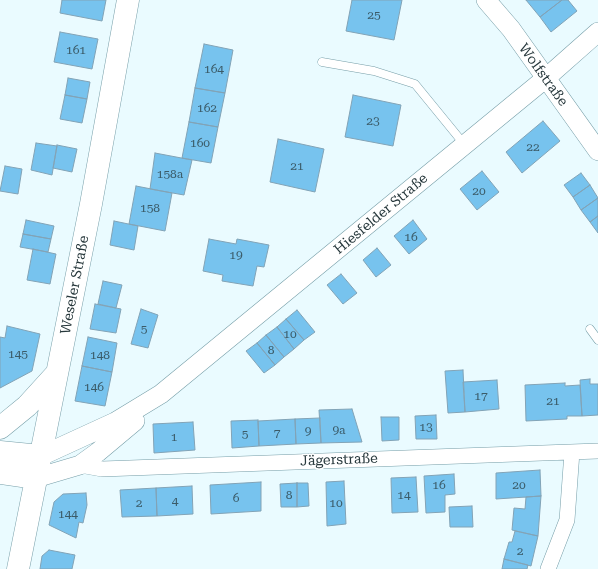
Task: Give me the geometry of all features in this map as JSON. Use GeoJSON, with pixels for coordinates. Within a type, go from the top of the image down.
{"type":"FeatureCollection","features":[{"type":"Feature","properties":{"kind":"main road","name":"Weseler Straße"},"geometry":{"type":"LineString","coordinates":[[18,569],[91,204],[128,0]]}},
{"type":"Feature","properties":{"kind":"main road"},"geometry":{"type":"LineString","coordinates":[[0,428],[27,406],[58,372]]}},
{"type":"Feature","properties":{"kind":"main road"},"geometry":{"type":"LineString","coordinates":[[0,452],[41,456]]}},
{"type":"Feature","properties":{"kind":"main road"},"geometry":{"type":"LineString","coordinates":[[0,473],[36,478]]}},
{"type":"Feature","properties":{"kind":"street","name":"Wolfstraße"},"geometry":{"type":"LineString","coordinates":[[486,0],[499,13],[598,151]]}},
{"type":"Feature","properties":{"kind":"street","name":"Hiesfelder Straße"},"geometry":{"type":"LineString","coordinates":[[41,456],[110,425],[161,394],[546,78],[598,32]]}},
{"type":"Feature","properties":{"kind":"street","name":"Hiesfelder Straße"},"geometry":{"type":"LineString","coordinates":[[36,478],[80,465],[98,452],[143,414],[161,394]]}},
{"type":"Feature","properties":{"kind":"street","name":"Jägerstraße"},"geometry":{"type":"LineString","coordinates":[[80,465],[102,469],[598,451]]}},
{"type":"Feature","properties":{"kind":"street"},"geometry":{"type":"LineString","coordinates":[[548,569],[567,520],[572,452]]}},
{"type":"Feature","properties":{"kind":"lane"},"geometry":{"type":"LineString","coordinates":[[322,62],[374,71],[415,84],[464,144]]}},
{"type":"Feature","properties":{"kind":"lane"},"geometry":{"type":"LineString","coordinates":[[590,330],[598,340]]}},
{"type":"Feature","properties":{"kind":"building"},"geometry":{"type":"Polygon","coordinates":[[[62,0],[106,0],[102,21],[60,13],[62,0]]]}},
{"type":"Feature","properties":{"kind":"building"},"geometry":{"type":"Polygon","coordinates":[[[352,0],[402,0],[394,40],[346,31],[352,0]]]}},
{"type":"Feature","properties":{"kind":"building"},"geometry":{"type":"Polygon","coordinates":[[[526,0],[562,0],[540,17],[526,0]]]}},
{"type":"Feature","properties":{"kind":"building"},"geometry":{"type":"Polygon","coordinates":[[[562,0],[568,0],[577,11],[551,32],[540,17],[562,0]]]}},
{"type":"Feature","properties":{"kind":"building"},"geometry":{"type":"Polygon","coordinates":[[[60,32],[98,39],[92,69],[54,62],[60,32]]]}},
{"type":"Feature","properties":{"kind":"building"},"geometry":{"type":"Polygon","coordinates":[[[204,44],[233,50],[225,93],[195,88],[204,44]]]}},
{"type":"Feature","properties":{"kind":"building"},"geometry":{"type":"Polygon","coordinates":[[[68,78],[90,82],[87,99],[65,95],[68,78]]]}},
{"type":"Feature","properties":{"kind":"building"},"geometry":{"type":"Polygon","coordinates":[[[195,88],[225,93],[218,127],[189,122],[195,88]]]}},
{"type":"Feature","properties":{"kind":"building"},"geometry":{"type":"Polygon","coordinates":[[[65,95],[87,99],[82,123],[60,119],[65,95]]]}},
{"type":"Feature","properties":{"kind":"building"},"geometry":{"type":"Polygon","coordinates":[[[353,95],[401,105],[393,146],[345,137],[353,95]]]}},
{"type":"Feature","properties":{"kind":"building"},"geometry":{"type":"Polygon","coordinates":[[[543,121],[560,141],[522,173],[506,152],[543,121]]]}},
{"type":"Feature","properties":{"kind":"building"},"geometry":{"type":"Polygon","coordinates":[[[189,122],[218,127],[211,163],[182,158],[189,122]]]}},
{"type":"Feature","properties":{"kind":"building"},"geometry":{"type":"Polygon","coordinates":[[[278,139],[324,149],[315,192],[270,182],[278,139]]]}},
{"type":"Feature","properties":{"kind":"building"},"geometry":{"type":"Polygon","coordinates":[[[36,143],[57,146],[52,175],[31,170],[36,143]]]}},
{"type":"Feature","properties":{"kind":"building"},"geometry":{"type":"Polygon","coordinates":[[[57,145],[77,149],[72,172],[53,168],[57,145]]]}},
{"type":"Feature","properties":{"kind":"building"},"geometry":{"type":"Polygon","coordinates":[[[155,153],[192,160],[184,195],[150,189],[155,153]]]}},
{"type":"Feature","properties":{"kind":"building"},"geometry":{"type":"Polygon","coordinates":[[[5,166],[22,169],[18,194],[0,191],[5,166]]]}},
{"type":"Feature","properties":{"kind":"building"},"geometry":{"type":"Polygon","coordinates":[[[482,171],[499,192],[477,210],[460,189],[482,171]]]}},
{"type":"Feature","properties":{"kind":"building"},"geometry":{"type":"Polygon","coordinates":[[[581,173],[590,185],[573,197],[564,185],[581,173]]]}},
{"type":"Feature","properties":{"kind":"building"},"geometry":{"type":"Polygon","coordinates":[[[590,185],[598,198],[581,210],[573,197],[590,185]]]}},
{"type":"Feature","properties":{"kind":"building"},"geometry":{"type":"Polygon","coordinates":[[[136,186],[172,193],[165,231],[129,224],[136,186]]]}},
{"type":"Feature","properties":{"kind":"building"},"geometry":{"type":"Polygon","coordinates":[[[598,198],[598,216],[590,222],[581,210],[598,198]]]}},
{"type":"Feature","properties":{"kind":"building"},"geometry":{"type":"Polygon","coordinates":[[[598,216],[598,233],[590,222],[598,216]]]}},
{"type":"Feature","properties":{"kind":"building"},"geometry":{"type":"Polygon","coordinates":[[[26,220],[54,226],[51,239],[23,234],[26,220]]]}},
{"type":"Feature","properties":{"kind":"building"},"geometry":{"type":"Polygon","coordinates":[[[413,220],[427,239],[409,254],[394,236],[413,220]]]}},
{"type":"Feature","properties":{"kind":"building"},"geometry":{"type":"Polygon","coordinates":[[[114,221],[138,226],[134,250],[110,245],[114,221]]]}},
{"type":"Feature","properties":{"kind":"building"},"geometry":{"type":"Polygon","coordinates":[[[23,234],[51,239],[48,252],[20,247],[23,234]]]}},
{"type":"Feature","properties":{"kind":"building"},"geometry":{"type":"Polygon","coordinates":[[[209,239],[236,244],[237,239],[269,245],[264,267],[257,266],[253,286],[222,281],[223,275],[203,271],[209,239]]]}},
{"type":"Feature","properties":{"kind":"building"},"geometry":{"type":"Polygon","coordinates":[[[377,248],[391,265],[376,277],[363,260],[377,248]]]}},
{"type":"Feature","properties":{"kind":"building"},"geometry":{"type":"Polygon","coordinates":[[[33,249],[56,254],[50,284],[27,280],[33,249]]]}},
{"type":"Feature","properties":{"kind":"building"},"geometry":{"type":"Polygon","coordinates":[[[341,274],[357,293],[343,304],[327,285],[341,274]]]}},
{"type":"Feature","properties":{"kind":"building"},"geometry":{"type":"Polygon","coordinates":[[[103,281],[122,285],[116,308],[98,304],[103,281]]]}},
{"type":"Feature","properties":{"kind":"building"},"geometry":{"type":"Polygon","coordinates":[[[95,304],[121,309],[116,333],[90,329],[95,304]]]}},
{"type":"Feature","properties":{"kind":"building"},"geometry":{"type":"Polygon","coordinates":[[[141,309],[158,315],[148,348],[131,344],[141,309]]]}},
{"type":"Feature","properties":{"kind":"building"},"geometry":{"type":"Polygon","coordinates":[[[297,310],[315,332],[304,340],[286,319],[297,310]]]}},
{"type":"Feature","properties":{"kind":"building"},"geometry":{"type":"Polygon","coordinates":[[[286,319],[304,340],[294,349],[277,327],[286,319]]]}},
{"type":"Feature","properties":{"kind":"building"},"geometry":{"type":"Polygon","coordinates":[[[7,326],[40,334],[32,371],[0,388],[0,337],[5,338],[7,326]]]}},
{"type":"Feature","properties":{"kind":"building"},"geometry":{"type":"Polygon","coordinates":[[[277,327],[294,349],[284,357],[266,335],[277,327]]]}},
{"type":"Feature","properties":{"kind":"building"},"geometry":{"type":"Polygon","coordinates":[[[266,335],[284,357],[275,365],[257,343],[266,335]]]}},
{"type":"Feature","properties":{"kind":"building"},"geometry":{"type":"Polygon","coordinates":[[[88,337],[117,343],[112,372],[82,366],[88,337]]]}},
{"type":"Feature","properties":{"kind":"building"},"geometry":{"type":"Polygon","coordinates":[[[257,343],[275,365],[264,373],[246,351],[257,343]]]}},
{"type":"Feature","properties":{"kind":"building"},"geometry":{"type":"Polygon","coordinates":[[[82,366],[112,372],[105,406],[75,401],[82,366]]]}},
{"type":"Feature","properties":{"kind":"building"},"geometry":{"type":"Polygon","coordinates":[[[463,370],[465,412],[448,413],[445,371],[463,370]]]}},
{"type":"Feature","properties":{"kind":"building"},"geometry":{"type":"Polygon","coordinates":[[[590,379],[590,384],[598,384],[598,415],[582,416],[580,380],[590,379]]]}},
{"type":"Feature","properties":{"kind":"building"},"geometry":{"type":"Polygon","coordinates":[[[497,380],[499,409],[465,412],[463,382],[497,380]]]}},
{"type":"Feature","properties":{"kind":"building"},"geometry":{"type":"Polygon","coordinates":[[[565,383],[565,386],[580,385],[582,416],[567,416],[567,419],[526,421],[525,385],[565,383]]]}},
{"type":"Feature","properties":{"kind":"building"},"geometry":{"type":"Polygon","coordinates":[[[352,409],[362,442],[321,443],[319,410],[352,409]]]}},
{"type":"Feature","properties":{"kind":"building"},"geometry":{"type":"Polygon","coordinates":[[[436,415],[437,439],[416,439],[415,416],[436,415]]]}},
{"type":"Feature","properties":{"kind":"building"},"geometry":{"type":"Polygon","coordinates":[[[381,417],[399,417],[399,440],[382,441],[381,417]]]}},
{"type":"Feature","properties":{"kind":"building"},"geometry":{"type":"Polygon","coordinates":[[[320,418],[321,443],[296,444],[295,419],[320,418]]]}},
{"type":"Feature","properties":{"kind":"building"},"geometry":{"type":"Polygon","coordinates":[[[295,419],[296,444],[259,446],[258,421],[295,419]]]}},
{"type":"Feature","properties":{"kind":"building"},"geometry":{"type":"Polygon","coordinates":[[[258,420],[259,446],[232,448],[231,421],[258,420]]]}},
{"type":"Feature","properties":{"kind":"building"},"geometry":{"type":"Polygon","coordinates":[[[193,422],[195,450],[154,453],[153,424],[193,422]]]}},
{"type":"Feature","properties":{"kind":"building"},"geometry":{"type":"Polygon","coordinates":[[[540,470],[541,496],[496,499],[496,473],[540,470]]]}},
{"type":"Feature","properties":{"kind":"building"},"geometry":{"type":"Polygon","coordinates":[[[454,474],[455,494],[445,495],[445,512],[426,513],[424,476],[454,474]]]}},
{"type":"Feature","properties":{"kind":"building"},"geometry":{"type":"Polygon","coordinates":[[[416,477],[418,512],[392,513],[391,478],[416,477]]]}},
{"type":"Feature","properties":{"kind":"building"},"geometry":{"type":"Polygon","coordinates":[[[344,481],[346,524],[327,526],[326,482],[344,481]]]}},
{"type":"Feature","properties":{"kind":"building"},"geometry":{"type":"Polygon","coordinates":[[[261,482],[261,511],[211,514],[210,485],[261,482]]]}},
{"type":"Feature","properties":{"kind":"building"},"geometry":{"type":"Polygon","coordinates":[[[297,483],[297,507],[281,507],[280,484],[297,483]]]}},
{"type":"Feature","properties":{"kind":"building"},"geometry":{"type":"Polygon","coordinates":[[[297,483],[308,483],[309,506],[297,507],[297,483]]]}},
{"type":"Feature","properties":{"kind":"building"},"geometry":{"type":"Polygon","coordinates":[[[192,486],[193,514],[157,516],[156,488],[192,486]]]}},
{"type":"Feature","properties":{"kind":"building"},"geometry":{"type":"Polygon","coordinates":[[[156,488],[157,516],[122,517],[120,490],[156,488]]]}},
{"type":"Feature","properties":{"kind":"building"},"geometry":{"type":"Polygon","coordinates":[[[86,493],[87,505],[83,523],[79,522],[76,538],[49,525],[54,502],[63,494],[86,493]]]}},
{"type":"Feature","properties":{"kind":"building"},"geometry":{"type":"Polygon","coordinates":[[[541,496],[538,536],[512,530],[514,508],[525,509],[526,497],[541,496]]]}},
{"type":"Feature","properties":{"kind":"building"},"geometry":{"type":"Polygon","coordinates":[[[472,506],[473,527],[450,527],[449,507],[472,506]]]}},
{"type":"Feature","properties":{"kind":"building"},"geometry":{"type":"Polygon","coordinates":[[[515,531],[538,536],[531,566],[504,559],[509,542],[512,542],[515,531]]]}},
{"type":"Feature","properties":{"kind":"building"},"geometry":{"type":"Polygon","coordinates":[[[49,550],[75,555],[72,569],[40,569],[42,556],[49,550]]]}},
{"type":"Feature","properties":{"kind":"building"},"geometry":{"type":"Polygon","coordinates":[[[504,559],[528,565],[527,569],[502,569],[504,559]]]}}]}
